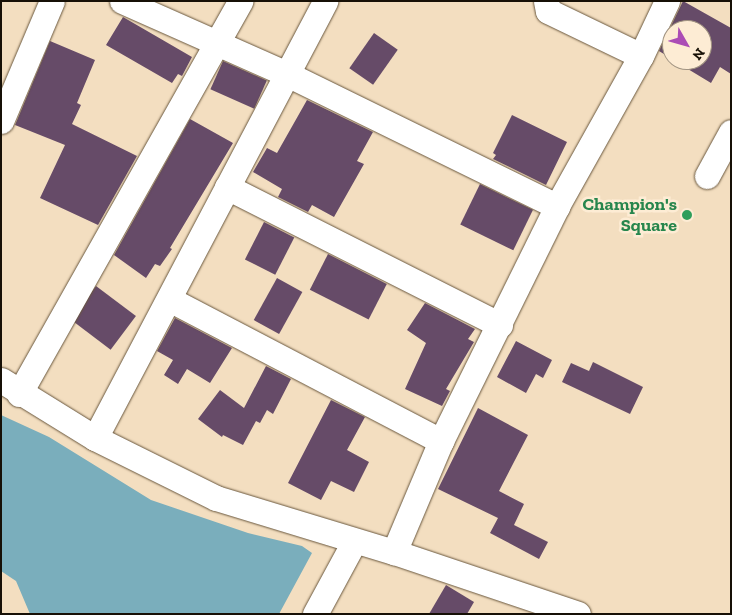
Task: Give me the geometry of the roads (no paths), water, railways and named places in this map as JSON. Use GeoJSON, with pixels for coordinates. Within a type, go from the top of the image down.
{"type":"FeatureCollection","features":[{"type":"Feature","properties":{"kind":"street"},"geometry":{"type":"LineString","coordinates":[[1,120],[52,1]]}},
{"type":"Feature","properties":{"kind":"street"},"geometry":{"type":"LineString","coordinates":[[122,1],[287,74],[557,206]]}},
{"type":"Feature","properties":{"kind":"street"},"geometry":{"type":"LineString","coordinates":[[240,1],[10,387],[95,438],[216,498],[354,542],[394,552],[578,614]]}},
{"type":"Feature","properties":{"kind":"street"},"geometry":{"type":"LineString","coordinates":[[95,438],[325,1]]}},
{"type":"Feature","properties":{"kind":"street"},"geometry":{"type":"LineString","coordinates":[[546,1],[548,11],[641,56]]}},
{"type":"Feature","properties":{"kind":"street"},"geometry":{"type":"LineString","coordinates":[[394,552],[441,441],[500,325],[557,206],[641,56],[667,1]]}},
{"type":"Feature","properties":{"kind":"street"},"geometry":{"type":"LineString","coordinates":[[707,176],[731,132]]}},
{"type":"Feature","properties":{"kind":"street"},"geometry":{"type":"LineString","coordinates":[[227,187],[500,325]]}},
{"type":"Feature","properties":{"kind":"street"},"geometry":{"type":"LineString","coordinates":[[169,299],[441,441]]}},
{"type":"Feature","properties":{"kind":"street"},"geometry":{"type":"LineString","coordinates":[[315,614],[354,542]]}},
{"type":"Feature","properties":{"kind":"water"},"geometry":{"type":"Polygon","coordinates":[[[1,415],[49,437],[151,500],[248,533],[302,546],[312,553],[279,614],[30,614],[16,581],[1,571],[1,415]]]}},
{"type":"Feature","properties":{"kind":"place","name":"Champion's Square"},"geometry":{"type":"Point","coordinates":[687,215]}}]}
